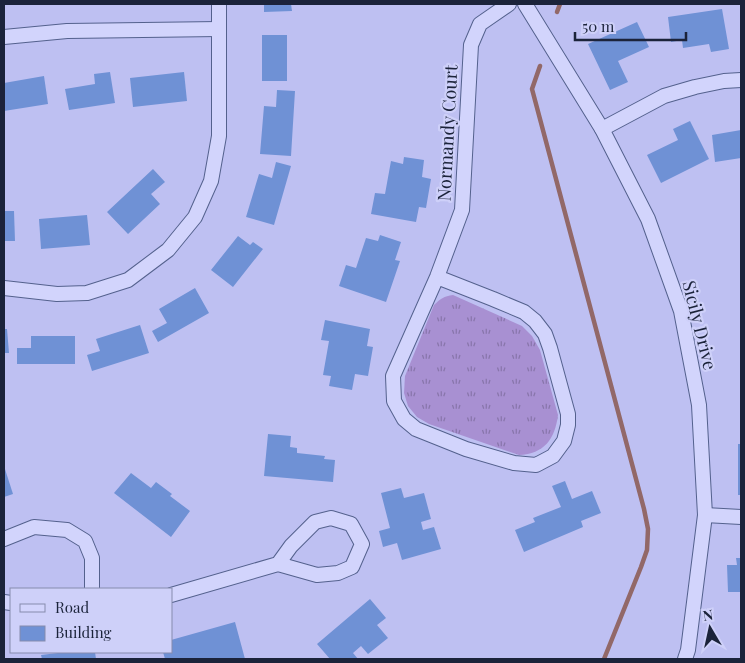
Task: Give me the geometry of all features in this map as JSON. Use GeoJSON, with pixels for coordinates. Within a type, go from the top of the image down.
{"type":"FeatureCollection","features":[{"type":"Feature","properties":{"kind":"street"},"geometry":{"type":"LineString","coordinates":[[4,288],[57,294],[87,293],[128,280],[168,250],[196,218],[211,181],[219,136],[219,4]]}},
{"type":"Feature","properties":{"kind":"street","name":"Normandy Court"},"geometry":{"type":"LineString","coordinates":[[437,277],[524,312],[535,321],[545,334],[568,414],[564,442],[553,456],[536,464],[514,463],[466,449],[416,429],[404,420],[394,401],[393,376],[437,277],[462,210],[471,45],[480,24],[509,4]]}},
{"type":"Feature","properties":{"kind":"street","name":"Sicily Drive"},"geometry":{"type":"LineString","coordinates":[[524,4],[602,129],[648,219],[681,311],[699,405],[705,515],[688,650],[685,659]]}},
{"type":"Feature","properties":{"kind":"street"},"geometry":{"type":"LineString","coordinates":[[4,38],[67,31],[219,29]]}},
{"type":"Feature","properties":{"kind":"street"},"geometry":{"type":"LineString","coordinates":[[602,129],[664,96],[695,86],[741,80]]}},
{"type":"Feature","properties":{"kind":"street"},"geometry":{"type":"LineString","coordinates":[[705,515],[741,516]]}},
{"type":"Feature","properties":{"kind":"street"},"geometry":{"type":"LineString","coordinates":[[172,595],[278,564],[317,575],[338,573],[352,567],[362,544],[351,524],[331,518],[316,522],[292,546],[278,564]]}},
{"type":"Feature","properties":{"kind":"street"},"geometry":{"type":"LineString","coordinates":[[4,539],[34,527],[67,530],[85,541],[92,558],[92,588]]}},
{"type":"Feature","properties":{"kind":"green space"},"geometry":{"type":"Polygon","coordinates":[[[453,295],[522,326],[532,336],[540,350],[558,415],[551,438],[547,444],[535,452],[519,455],[429,424],[417,417],[408,406],[404,393],[405,376],[434,305],[442,298],[453,295]]]}},
{"type":"Feature","properties":{"kind":"building"},"geometry":{"type":"Polygon","coordinates":[[[264,4],[291,4],[292,11],[264,12],[264,4]]]}},
{"type":"Feature","properties":{"kind":"building"},"geometry":{"type":"Polygon","coordinates":[[[722,9],[729,49],[711,52],[709,44],[683,48],[682,40],[671,42],[668,17],[722,9]]]}},
{"type":"Feature","properties":{"kind":"building"},"geometry":{"type":"Polygon","coordinates":[[[637,22],[649,47],[618,61],[628,82],[610,90],[588,44],[637,22]]]}},
{"type":"Feature","properties":{"kind":"building"},"geometry":{"type":"Polygon","coordinates":[[[262,35],[287,35],[287,81],[262,81],[262,35]]]}},
{"type":"Feature","properties":{"kind":"building"},"geometry":{"type":"Polygon","coordinates":[[[110,72],[115,103],[69,110],[65,89],[95,84],[94,74],[110,72]]]}},
{"type":"Feature","properties":{"kind":"building"},"geometry":{"type":"Polygon","coordinates":[[[184,72],[187,101],[133,107],[130,78],[184,72]]]}},
{"type":"Feature","properties":{"kind":"building"},"geometry":{"type":"Polygon","coordinates":[[[44,76],[48,104],[4,111],[4,83],[44,76]]]}},
{"type":"Feature","properties":{"kind":"building"},"geometry":{"type":"Polygon","coordinates":[[[277,90],[295,91],[291,156],[260,154],[264,106],[276,107],[277,90]]]}},
{"type":"Feature","properties":{"kind":"building"},"geometry":{"type":"Polygon","coordinates":[[[690,121],[709,159],[661,183],[647,155],[678,140],[673,129],[690,121]]]}},
{"type":"Feature","properties":{"kind":"building"},"geometry":{"type":"Polygon","coordinates":[[[741,130],[741,158],[715,162],[712,135],[741,130]]]}},
{"type":"Feature","properties":{"kind":"building"},"geometry":{"type":"Polygon","coordinates":[[[404,157],[424,160],[422,177],[431,179],[426,208],[419,207],[416,222],[371,214],[375,193],[385,194],[391,161],[403,164],[404,157]]]}},
{"type":"Feature","properties":{"kind":"building"},"geometry":{"type":"Polygon","coordinates":[[[276,162],[291,166],[274,225],[246,217],[259,174],[272,178],[276,162]]]}},
{"type":"Feature","properties":{"kind":"building"},"geometry":{"type":"Polygon","coordinates":[[[153,169],[165,182],[151,194],[160,204],[128,234],[107,212],[153,169]]]}},
{"type":"Feature","properties":{"kind":"building"},"geometry":{"type":"Polygon","coordinates":[[[4,211],[14,211],[15,241],[4,241],[4,211]]]}},
{"type":"Feature","properties":{"kind":"building"},"geometry":{"type":"Polygon","coordinates":[[[87,215],[90,245],[41,249],[39,219],[87,215]]]}},
{"type":"Feature","properties":{"kind":"building"},"geometry":{"type":"Polygon","coordinates":[[[380,235],[401,242],[395,260],[400,261],[386,302],[339,286],[346,265],[356,268],[366,238],[378,241],[380,235]]]}},
{"type":"Feature","properties":{"kind":"building"},"geometry":{"type":"Polygon","coordinates":[[[238,236],[250,245],[253,242],[263,249],[233,287],[211,270],[238,236]]]}},
{"type":"Feature","properties":{"kind":"building"},"geometry":{"type":"Polygon","coordinates":[[[195,288],[209,313],[158,342],[152,331],[167,323],[159,309],[195,288]]]}},
{"type":"Feature","properties":{"kind":"building"},"geometry":{"type":"Polygon","coordinates":[[[325,320],[370,329],[367,346],[373,347],[368,376],[355,374],[352,390],[329,386],[331,376],[323,375],[329,341],[321,340],[325,320]]]}},
{"type":"Feature","properties":{"kind":"building"},"geometry":{"type":"Polygon","coordinates":[[[140,325],[149,353],[92,371],[87,355],[100,351],[96,339],[140,325]]]}},
{"type":"Feature","properties":{"kind":"building"},"geometry":{"type":"Polygon","coordinates":[[[4,329],[7,329],[9,353],[4,353],[4,329]]]}},
{"type":"Feature","properties":{"kind":"building"},"geometry":{"type":"Polygon","coordinates":[[[31,336],[75,336],[75,364],[17,364],[17,348],[31,348],[31,336]]]}},
{"type":"Feature","properties":{"kind":"building"},"geometry":{"type":"Polygon","coordinates":[[[268,434],[291,436],[290,447],[297,448],[297,453],[325,456],[324,459],[335,460],[333,482],[264,476],[268,434]]]}},
{"type":"Feature","properties":{"kind":"building"},"geometry":{"type":"Polygon","coordinates":[[[738,444],[741,444],[741,495],[738,495],[738,444]]]}},
{"type":"Feature","properties":{"kind":"building"},"geometry":{"type":"Polygon","coordinates":[[[4,466],[13,494],[4,497],[4,466]]]}},
{"type":"Feature","properties":{"kind":"building"},"geometry":{"type":"Polygon","coordinates":[[[131,473],[151,488],[156,482],[172,494],[170,496],[190,511],[171,537],[114,493],[131,473]]]}},
{"type":"Feature","properties":{"kind":"building"},"geometry":{"type":"Polygon","coordinates":[[[565,481],[572,499],[592,491],[601,513],[581,521],[583,527],[524,552],[515,530],[535,522],[533,518],[561,507],[552,486],[565,481]]]}},
{"type":"Feature","properties":{"kind":"building"},"geometry":{"type":"Polygon","coordinates":[[[401,488],[404,498],[424,493],[431,519],[421,522],[423,530],[434,527],[441,549],[402,560],[397,543],[383,547],[379,531],[390,528],[381,493],[401,488]]]}},
{"type":"Feature","properties":{"kind":"building"},"geometry":{"type":"Polygon","coordinates":[[[736,558],[741,558],[741,592],[728,592],[727,565],[737,565],[736,558]]]}},
{"type":"Feature","properties":{"kind":"building"},"geometry":{"type":"Polygon","coordinates":[[[370,599],[386,618],[377,625],[388,638],[368,654],[361,646],[353,653],[358,659],[330,659],[317,644],[370,599]]]}},
{"type":"Feature","properties":{"kind":"building"},"geometry":{"type":"Polygon","coordinates":[[[235,622],[245,659],[165,659],[163,653],[172,653],[172,640],[235,622]]]}},
{"type":"Feature","properties":{"kind":"building"},"geometry":{"type":"Polygon","coordinates":[[[95,653],[96,659],[42,659],[41,655],[95,653]]]}},
{"type":"Feature","properties":{"kind":"waterway"},"geometry":{"type":"LineString","coordinates":[[557,12],[560,4]]}},
{"type":"Feature","properties":{"kind":"waterway"},"geometry":{"type":"LineString","coordinates":[[540,66],[532,89],[648,529],[647,550],[604,659]]}}]}
